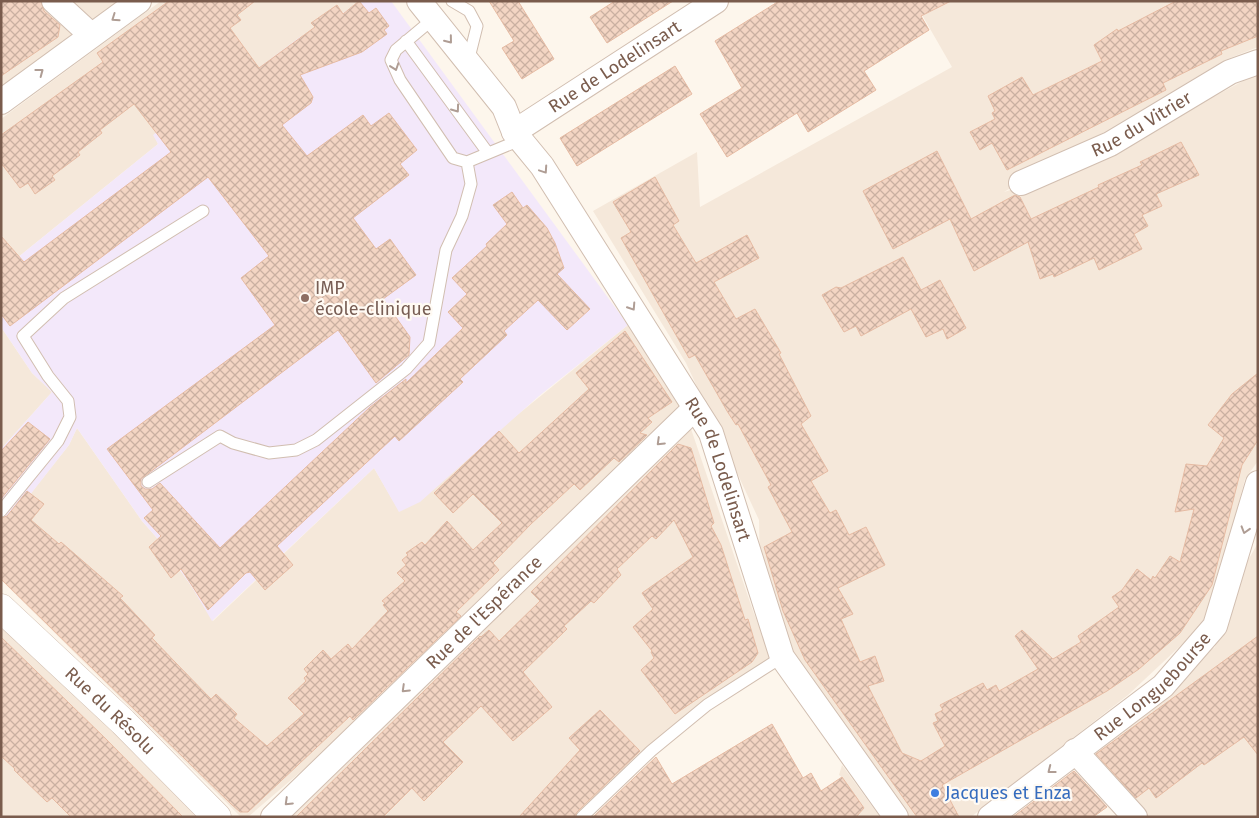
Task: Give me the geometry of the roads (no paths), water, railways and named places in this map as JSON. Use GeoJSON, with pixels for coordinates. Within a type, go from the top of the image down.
{"type":"FeatureCollection","features":[{"type":"Feature","properties":{"kind":"street"},"geometry":{"type":"LineString","coordinates":[[54,1],[91,35]]}},
{"type":"Feature","properties":{"kind":"street"},"geometry":{"type":"LineString","coordinates":[[1,102],[139,1]]}},
{"type":"Feature","properties":{"kind":"street","name":"Rue de Lodelinsart"},"geometry":{"type":"LineString","coordinates":[[517,136],[716,1]]}},
{"type":"Feature","properties":{"kind":"street","name":"Rue de Lodelinsart"},"geometry":{"type":"LineString","coordinates":[[427,6],[504,107],[517,136],[542,166],[711,433],[782,658],[896,817]]}},
{"type":"Feature","properties":{"kind":"street","name":"Rue du Vitrier"},"geometry":{"type":"LineString","coordinates":[[1021,183],[1110,144],[1230,72],[1258,62]]}},
{"type":"Feature","properties":{"kind":"street","name":"Rue de l'Espérance"},"geometry":{"type":"LineString","coordinates":[[273,817],[695,408]]}},
{"type":"Feature","properties":{"kind":"street","name":"Rue Longuebourse"},"geometry":{"type":"LineString","coordinates":[[990,817],[1163,686],[1215,626],[1258,483]]}},
{"type":"Feature","properties":{"kind":"street","name":"Rue du Résolu"},"geometry":{"type":"LineString","coordinates":[[1,608],[123,722],[217,817]]}},
{"type":"Feature","properties":{"kind":"street"},"geometry":{"type":"LineString","coordinates":[[1075,751],[1134,817]]}},
{"type":"Feature","properties":{"kind":"lane"},"geometry":{"type":"LineString","coordinates":[[452,1],[469,11],[477,26],[468,62]]}},
{"type":"Feature","properties":{"kind":"lane"},"geometry":{"type":"LineString","coordinates":[[427,6],[406,41],[396,50],[391,60],[400,80],[453,158],[466,162],[488,153],[517,136]]}},
{"type":"Feature","properties":{"kind":"lane"},"geometry":{"type":"LineString","coordinates":[[406,41],[488,153]]}},
{"type":"Feature","properties":{"kind":"lane"},"geometry":{"type":"LineString","coordinates":[[148,482],[220,436],[233,443],[269,453],[296,450],[316,440],[406,369],[429,343],[446,250],[462,216],[471,184],[466,162]]}},
{"type":"Feature","properties":{"kind":"lane"},"geometry":{"type":"LineString","coordinates":[[1,511],[58,441],[70,417],[68,401],[48,376],[23,336],[64,298],[204,211]]}},
{"type":"Feature","properties":{"kind":"lane"},"geometry":{"type":"LineString","coordinates":[[582,817],[650,751],[707,705],[782,658]]}},
{"type":"Feature","properties":{"kind":"place","name":"IMP école-clinique"},"geometry":{"type":"Point","coordinates":[305,298]}},
{"type":"Feature","properties":{"kind":"place","name":"Jacques et Enza"},"geometry":{"type":"Point","coordinates":[935,793]}}]}
